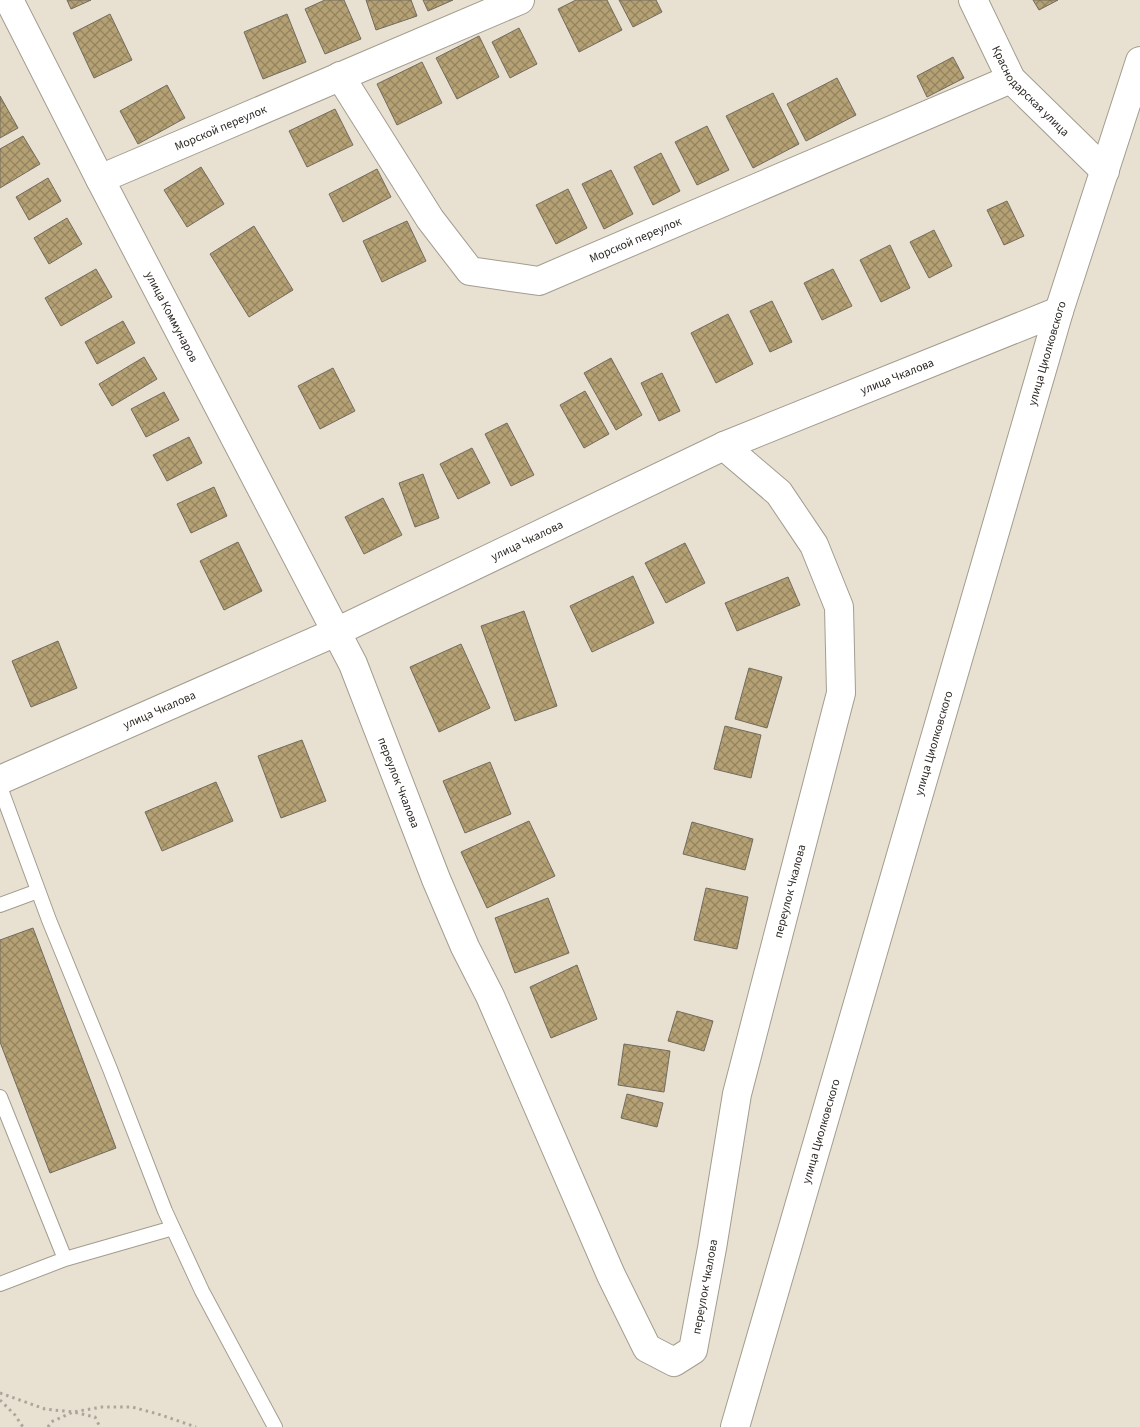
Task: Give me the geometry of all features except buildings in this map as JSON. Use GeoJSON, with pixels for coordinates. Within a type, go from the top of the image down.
{"type":"FeatureCollection","features":[{"type":"Feature","properties":{"kind":"street","name":"улица Коммунаров"},"geometry":{"type":"LineString","coordinates":[[9,0],[336,632]]}},
{"type":"Feature","properties":{"kind":"street","name":"Морской переулок"},"geometry":{"type":"LineString","coordinates":[[100,178],[520,0]]}},
{"type":"Feature","properties":{"kind":"street","name":"Краснодарская улица"},"geometry":{"type":"LineString","coordinates":[[973,0],[1011,79],[1105,170]]}},
{"type":"Feature","properties":{"kind":"street","name":"улица Циолковского"},"geometry":{"type":"LineString","coordinates":[[735,1427],[1059,311],[1140,61]]}},
{"type":"Feature","properties":{"kind":"street","name":"Морской переулок"},"geometry":{"type":"LineString","coordinates":[[340,76],[430,219],[470,271],[539,281],[1011,79]]}},
{"type":"Feature","properties":{"kind":"street","name":"улица Чкалова"},"geometry":{"type":"LineString","coordinates":[[0,780],[336,632],[724,446],[1059,311]]}},
{"type":"Feature","properties":{"kind":"street","name":"переулок Чкалова"},"geometry":{"type":"LineString","coordinates":[[336,632],[353,664],[443,896],[465,947],[490,996],[610,1275],[647,1348],[674,1362],[693,1350],[737,1094],[841,693],[839,607],[814,545],[779,493],[724,446]]}},
{"type":"Feature","properties":{"kind":"lane"},"geometry":{"type":"LineString","coordinates":[[0,787],[38,890],[165,1211],[202,1291],[275,1427]]}},
{"type":"Feature","properties":{"kind":"lane"},"geometry":{"type":"LineString","coordinates":[[0,905],[38,890]]}},
{"type":"Feature","properties":{"kind":"lane"},"geometry":{"type":"LineString","coordinates":[[0,1098],[65,1259]]}},
{"type":"Feature","properties":{"kind":"lane"},"geometry":{"type":"LineString","coordinates":[[0,1284],[65,1259],[173,1228]]}},
{"type":"Feature","properties":{"kind":"path"},"geometry":{"type":"LineString","coordinates":[[0,1393],[45,1409],[73,1412],[95,1418],[100,1427]]}},
{"type":"Feature","properties":{"kind":"path"},"geometry":{"type":"LineString","coordinates":[[0,1400],[16,1415],[23,1427]]}},
{"type":"Feature","properties":{"kind":"path"},"geometry":{"type":"LineString","coordinates":[[48,1427],[51,1422],[73,1412],[102,1407],[132,1408],[158,1414],[196,1427]]}}]}
